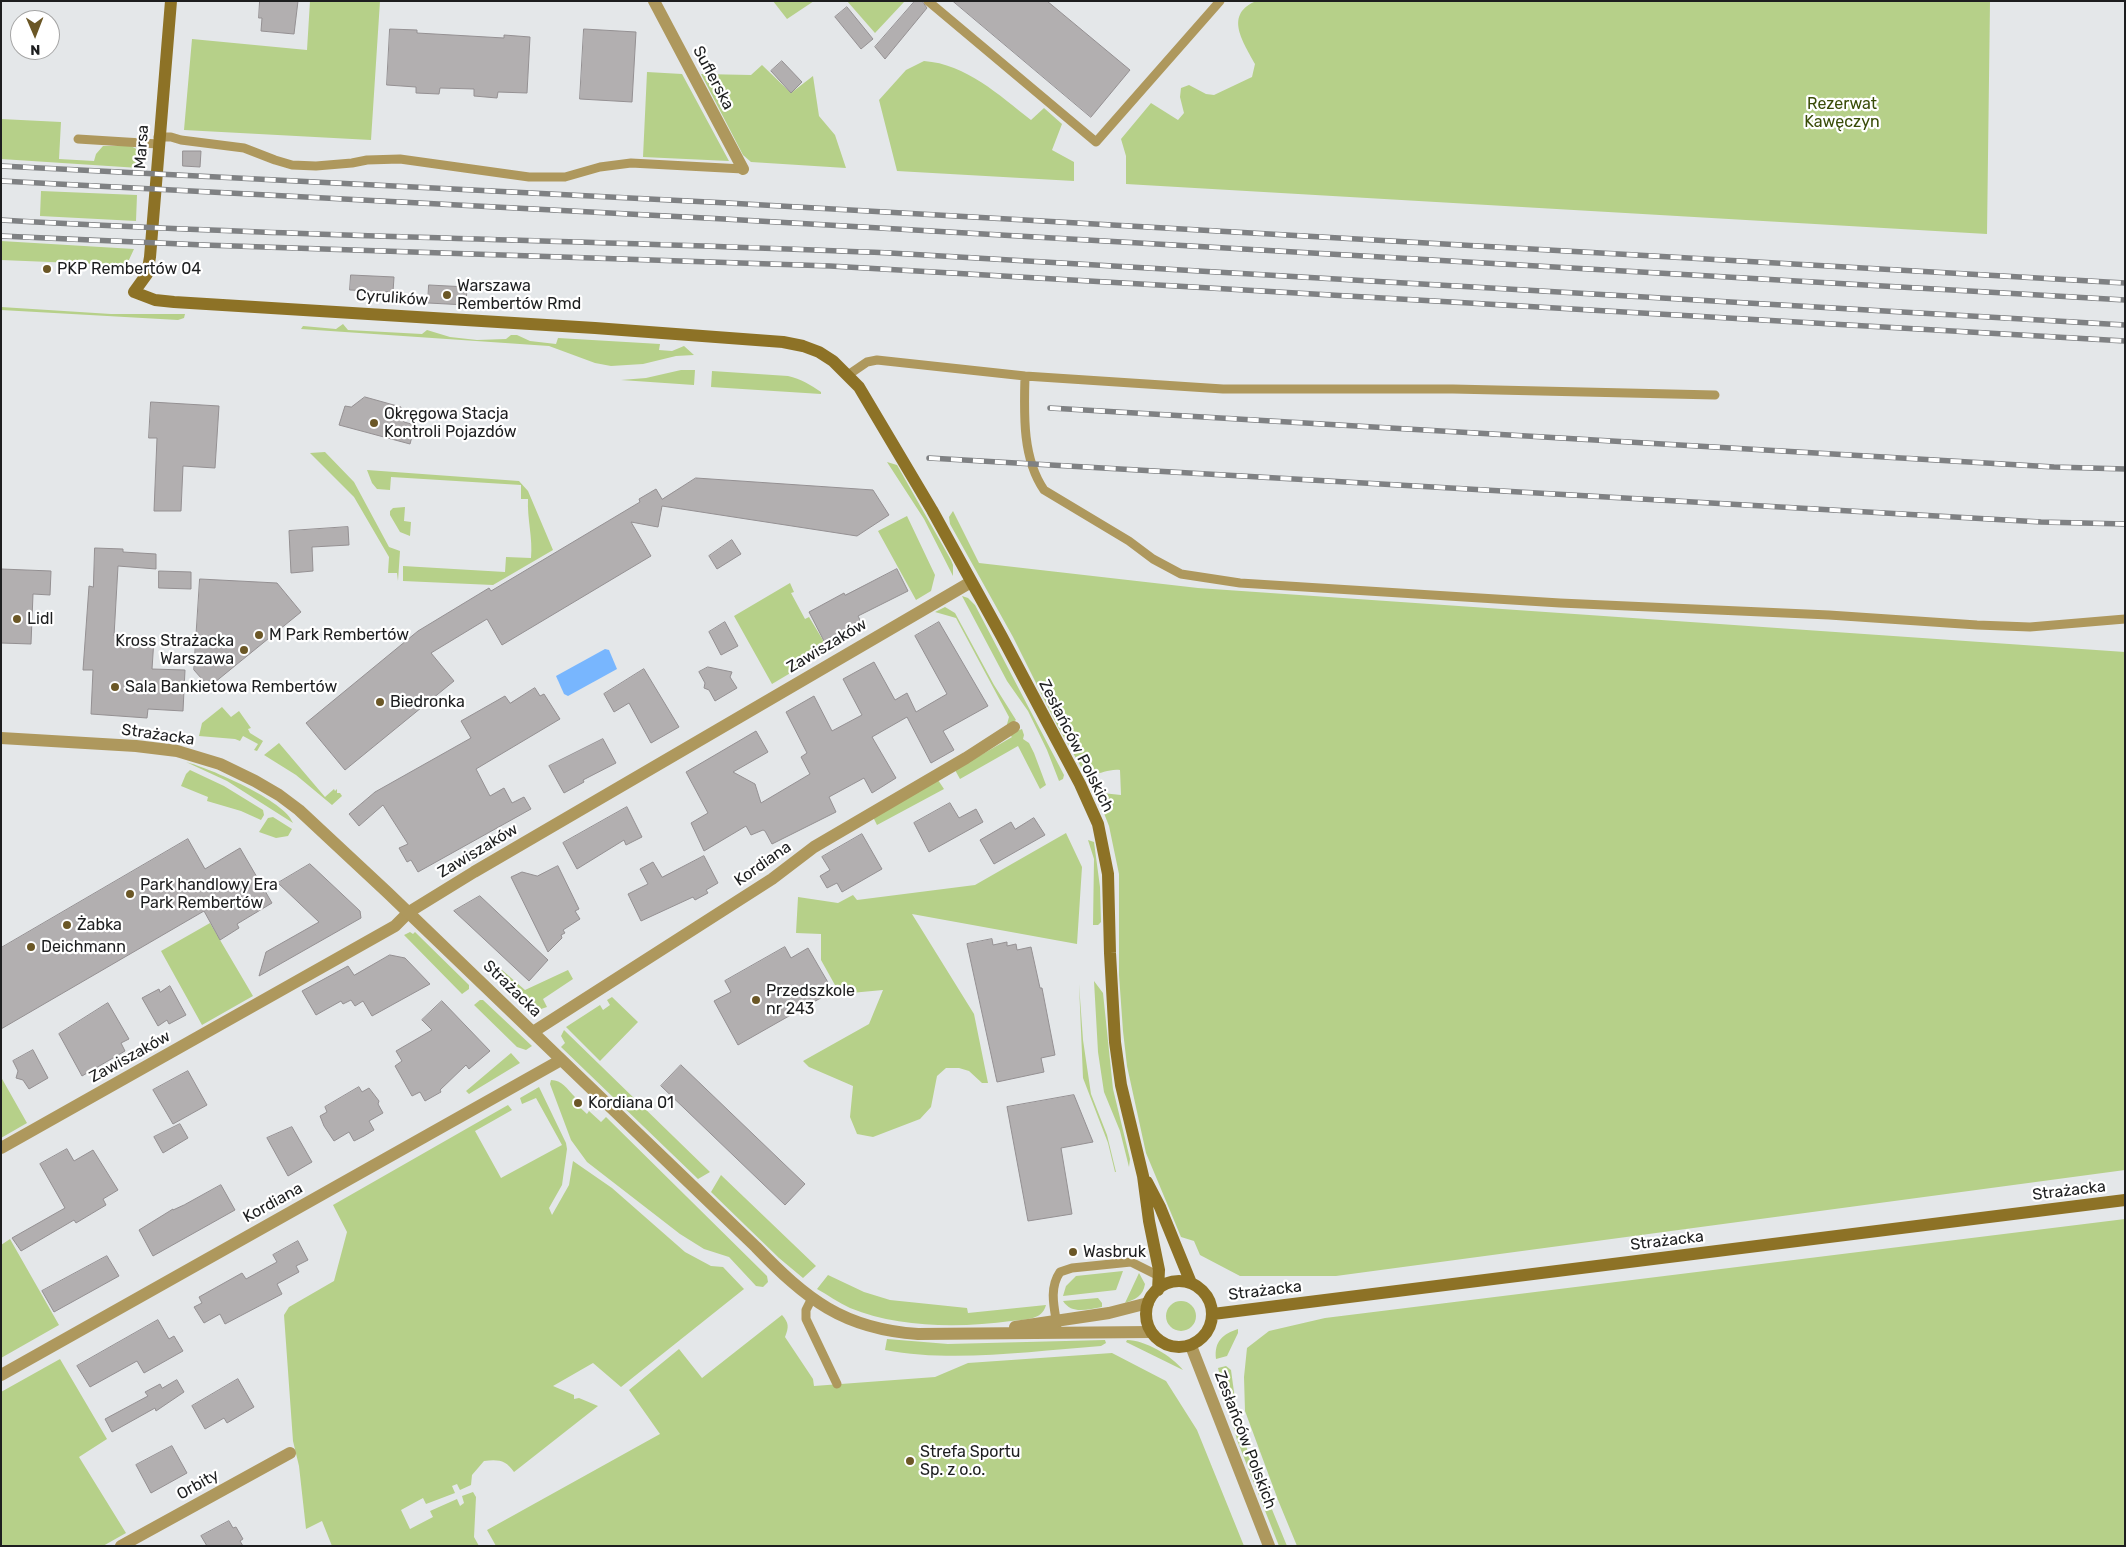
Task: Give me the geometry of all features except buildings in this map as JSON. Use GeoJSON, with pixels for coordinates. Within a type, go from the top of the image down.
{"type":"FeatureCollection","features":[{"type":"Feature","properties":{"kind":"main road","name":"Marsa"},"geometry":{"type":"LineString","coordinates":[[134,292],[143,282],[150,262],[170,1]]}},
{"type":"Feature","properties":{"kind":"main road","name":"Cyrulików"},"geometry":{"type":"LineString","coordinates":[[134,292],[155,300],[174,302],[595,328],[783,342],[819,352],[833,361],[848,375]]}},
{"type":"Feature","properties":{"kind":"main road","name":"Zesłańców Polskich"},"geometry":{"type":"LineString","coordinates":[[848,375],[859,387],[886,432],[971,582],[1080,784],[1098,824],[1108,874],[1110,962],[1115,1042],[1121,1085],[1143,1176],[1149,1221],[1155,1245],[1159,1276],[1158,1290]]}},
{"type":"Feature","properties":{"kind":"main road","name":"Zesłańców Polskich"},"geometry":{"type":"LineString","coordinates":[[1143,1176],[1164,1218],[1191,1283]]}},
{"type":"Feature","properties":{"kind":"main road","name":"Strażacka"},"geometry":{"type":"LineString","coordinates":[[1213,1314],[2125,1200]]}},
{"type":"Feature","properties":{"kind":"main road"},"geometry":{"type":"LineString","coordinates":[[1176,1281],[1191,1283],[1204,1292],[1212,1306],[1211,1325],[1206,1334],[1190,1346],[1180,1348],[1166,1345],[1160,1342],[1151,1332],[1146,1317],[1148,1303],[1158,1290],[1168,1283],[1176,1281]]}},
{"type":"Feature","properties":{"kind":"street","name":"Suflerska"},"geometry":{"type":"LineString","coordinates":[[654,1],[743,170]]}},
{"type":"Feature","properties":{"kind":"street","name":"Zawiszaków"},"geometry":{"type":"LineString","coordinates":[[1,1148],[395,926],[409,912],[474,872],[971,582]]}},
{"type":"Feature","properties":{"kind":"street","name":"Kordiana"},"geometry":{"type":"LineString","coordinates":[[533,1032],[772,879],[814,847],[990,744],[1014,727]]}},
{"type":"Feature","properties":{"kind":"street","name":"Strażacka"},"geometry":{"type":"LineString","coordinates":[[1,738],[126,745],[177,751],[220,764],[255,781],[299,810],[409,912],[756,1247],[788,1281],[836,1314],[867,1326],[898,1333],[964,1334],[1057,1327],[1151,1332]]}},
{"type":"Feature","properties":{"kind":"street","name":"Kordiana"},"geometry":{"type":"LineString","coordinates":[[1,1375],[561,1060]]}},
{"type":"Feature","properties":{"kind":"street","name":"Strażacka"},"geometry":{"type":"LineString","coordinates":[[1057,1327],[1148,1303]]}},
{"type":"Feature","properties":{"kind":"street","name":"Zesłańców Polskich"},"geometry":{"type":"LineString","coordinates":[[1190,1346],[1269,1546]]}},
{"type":"Feature","properties":{"kind":"street","name":"Orbity"},"geometry":{"type":"LineString","coordinates":[[121,1546],[290,1453]]}},
{"type":"Feature","properties":{"kind":"lane"},"geometry":{"type":"LineString","coordinates":[[928,1],[1096,142],[1220,1]]}},
{"type":"Feature","properties":{"kind":"lane"},"geometry":{"type":"LineString","coordinates":[[78,139],[158,141],[171,137],[244,148],[292,165],[316,166],[367,160],[400,159],[513,176],[548,178],[565,177],[600,167],[624,163],[743,170]]}},
{"type":"Feature","properties":{"kind":"lane"},"geometry":{"type":"LineString","coordinates":[[848,375],[867,362],[877,360],[1025,376],[1223,389],[1453,389],[1715,395]]}},
{"type":"Feature","properties":{"kind":"lane"},"geometry":{"type":"LineString","coordinates":[[1025,376],[1025,430],[1031,463],[1038,481],[1044,490],[1130,541],[1153,559],[1181,574],[1240,582],[1560,603],[1829,614],[1977,625],[2030,627],[2125,620]]}},
{"type":"Feature","properties":{"kind":"lane"},"geometry":{"type":"LineString","coordinates":[[1057,1327],[1053,1300],[1054,1285],[1060,1272],[1072,1268],[1131,1262],[1159,1276]]}},
{"type":"Feature","properties":{"kind":"lane"},"geometry":{"type":"LineString","coordinates":[[812,1298],[806,1310],[806,1319],[837,1384]]}},
{"type":"Feature","properties":{"kind":"green space"},"geometry":{"type":"Polygon","coordinates":[[[310,1],[380,1],[371,140],[184,130],[192,39],[307,50],[310,1]]]}},
{"type":"Feature","properties":{"kind":"green space"},"geometry":{"type":"Polygon","coordinates":[[[773,1],[814,1],[787,19],[773,1]]]}},
{"type":"Feature","properties":{"kind":"green space"},"geometry":{"type":"Polygon","coordinates":[[[847,1],[904,1],[904,2],[875,33],[847,1]]]}},
{"type":"Feature","properties":{"kind":"green space","name":"Rezerwat Kawęczyn"},"geometry":{"type":"Polygon","coordinates":[[[1990,1],[1987,234],[1126,184],[1126,156],[1121,139],[1151,103],[1178,120],[1184,113],[1180,97],[1181,88],[1189,85],[1206,94],[1214,95],[1252,77],[1255,64],[1242,39],[1238,22],[1245,8],[1254,2],[1990,1]]]}},
{"type":"Feature","properties":{"kind":"green space"},"geometry":{"type":"Polygon","coordinates":[[[924,61],[939,63],[968,74],[994,91],[1031,120],[1044,108],[1062,124],[1052,150],[1074,162],[1074,181],[897,171],[879,100],[906,70],[924,61]]]}},
{"type":"Feature","properties":{"kind":"green space"},"geometry":{"type":"Polygon","coordinates":[[[762,65],[791,93],[813,76],[819,116],[835,135],[846,168],[751,162],[743,155],[701,74],[751,75],[762,65]]]}},
{"type":"Feature","properties":{"kind":"green space"},"geometry":{"type":"Polygon","coordinates":[[[647,72],[682,74],[729,161],[643,157],[647,72]]]}},
{"type":"Feature","properties":{"kind":"green space"},"geometry":{"type":"Polygon","coordinates":[[[1,119],[61,122],[59,159],[94,161],[96,154],[103,146],[131,146],[140,151],[139,168],[1,159],[1,119]]]}},
{"type":"Feature","properties":{"kind":"green space"},"geometry":{"type":"Polygon","coordinates":[[[41,191],[137,195],[136,221],[40,216],[41,191]]]}},
{"type":"Feature","properties":{"kind":"green space"},"geometry":{"type":"Polygon","coordinates":[[[1,241],[134,249],[128,262],[123,265],[1,260],[1,241]]]}},
{"type":"Feature","properties":{"kind":"green space"},"geometry":{"type":"Polygon","coordinates":[[[1,307],[111,314],[185,314],[184,318],[178,320],[1,310],[1,307]]]}},
{"type":"Feature","properties":{"kind":"green space"},"geometry":{"type":"Polygon","coordinates":[[[343,324],[348,330],[422,334],[427,330],[450,337],[477,340],[506,339],[511,335],[517,335],[530,341],[556,344],[558,338],[660,344],[659,350],[672,351],[684,346],[694,355],[676,356],[643,364],[611,366],[595,363],[549,346],[301,329],[303,326],[336,329],[343,324]]]}},
{"type":"Feature","properties":{"kind":"green space"},"geometry":{"type":"Polygon","coordinates":[[[681,370],[695,370],[694,385],[621,380],[646,378],[681,370]]]}},
{"type":"Feature","properties":{"kind":"green space"},"geometry":{"type":"Polygon","coordinates":[[[712,371],[788,376],[810,385],[821,392],[821,394],[711,387],[712,371]]]}},
{"type":"Feature","properties":{"kind":"green space"},"geometry":{"type":"Polygon","coordinates":[[[325,452],[354,482],[389,547],[400,551],[398,581],[397,573],[388,573],[389,557],[354,497],[310,453],[325,452]]]}},
{"type":"Feature","properties":{"kind":"green space"},"geometry":{"type":"Polygon","coordinates":[[[887,462],[897,465],[951,560],[953,576],[924,519],[887,462]]]}},
{"type":"Feature","properties":{"kind":"green space"},"geometry":{"type":"Polygon","coordinates":[[[367,470],[519,481],[528,491],[553,550],[493,585],[403,581],[403,566],[505,572],[506,557],[531,558],[528,499],[521,499],[521,485],[391,477],[390,490],[377,489],[372,483],[367,470]]]}},
{"type":"Feature","properties":{"kind":"green space"},"geometry":{"type":"Polygon","coordinates":[[[405,507],[404,521],[411,522],[410,536],[400,532],[390,515],[390,511],[393,508],[405,507]]]}},
{"type":"Feature","properties":{"kind":"green space"},"geometry":{"type":"Polygon","coordinates":[[[953,511],[979,563],[1198,588],[2125,652],[2125,1170],[1336,1276],[1240,1276],[1200,1255],[1194,1241],[1181,1237],[1146,1153],[1127,1066],[1119,975],[1119,874],[1109,826],[1098,798],[1102,793],[1121,795],[1120,770],[1093,774],[1084,772],[1058,727],[1013,637],[950,524],[949,517],[953,511]]]}},
{"type":"Feature","properties":{"kind":"green space"},"geometry":{"type":"Polygon","coordinates":[[[907,516],[935,575],[931,591],[916,600],[878,531],[907,516]]]}},
{"type":"Feature","properties":{"kind":"green space"},"geometry":{"type":"Polygon","coordinates":[[[790,583],[794,592],[791,593],[805,619],[809,617],[829,650],[772,684],[734,616],[790,583]]]}},
{"type":"Feature","properties":{"kind":"green space"},"geometry":{"type":"Polygon","coordinates":[[[962,596],[968,598],[975,605],[1064,775],[1063,779],[1059,781],[1047,750],[1028,711],[1007,681],[962,596]]]}},
{"type":"Feature","properties":{"kind":"green space"},"geometry":{"type":"Polygon","coordinates":[[[945,607],[955,613],[994,685],[1016,720],[1006,728],[1009,717],[956,618],[935,612],[945,607]]]}},
{"type":"Feature","properties":{"kind":"green space"},"geometry":{"type":"Polygon","coordinates":[[[222,707],[231,717],[239,711],[251,728],[248,729],[250,733],[263,741],[257,751],[254,750],[258,744],[243,736],[240,741],[199,736],[202,723],[222,707]]]}},
{"type":"Feature","properties":{"kind":"green space"},"geometry":{"type":"Polygon","coordinates":[[[1022,729],[1023,739],[1029,743],[1034,753],[1046,785],[1040,789],[1018,746],[960,779],[955,770],[1012,737],[1009,734],[1022,729]]]}},
{"type":"Feature","properties":{"kind":"green space"},"geometry":{"type":"Polygon","coordinates":[[[279,743],[325,797],[334,789],[335,791],[337,789],[337,793],[340,793],[342,796],[332,805],[296,775],[264,755],[279,743]]]}},
{"type":"Feature","properties":{"kind":"green space"},"geometry":{"type":"Polygon","coordinates":[[[186,762],[246,786],[277,805],[293,823],[227,781],[186,762]]]}},
{"type":"Feature","properties":{"kind":"green space"},"geometry":{"type":"Polygon","coordinates":[[[190,770],[224,786],[263,810],[264,815],[261,820],[241,811],[207,801],[208,797],[181,786],[186,774],[190,770]]]}},
{"type":"Feature","properties":{"kind":"green space"},"geometry":{"type":"Polygon","coordinates":[[[938,780],[944,789],[877,825],[873,817],[938,780]]]}},
{"type":"Feature","properties":{"kind":"green space"},"geometry":{"type":"Polygon","coordinates":[[[273,817],[292,829],[288,836],[276,838],[259,832],[268,818],[273,817]]]}},
{"type":"Feature","properties":{"kind":"green space"},"geometry":{"type":"Polygon","coordinates":[[[1066,833],[1082,867],[1077,944],[912,914],[974,1014],[988,1083],[982,1083],[969,1071],[959,1068],[946,1068],[937,1076],[931,1107],[920,1119],[873,1137],[857,1134],[850,1117],[853,1086],[809,1067],[803,1061],[869,1024],[883,990],[840,994],[821,960],[821,934],[796,933],[798,897],[838,903],[853,895],[857,900],[975,885],[1066,833]]]}},
{"type":"Feature","properties":{"kind":"green space"},"geometry":{"type":"Polygon","coordinates":[[[1088,840],[1094,842],[1100,887],[1101,922],[1098,925],[1093,925],[1094,859],[1088,840]]]}},
{"type":"Feature","properties":{"kind":"green space"},"geometry":{"type":"Polygon","coordinates":[[[210,923],[253,996],[202,1025],[161,951],[210,923]]]}},
{"type":"Feature","properties":{"kind":"green space"},"geometry":{"type":"Polygon","coordinates":[[[410,932],[413,934],[415,932],[469,985],[469,989],[462,994],[404,935],[410,932]]]}},
{"type":"Feature","properties":{"kind":"green space"},"geometry":{"type":"Polygon","coordinates":[[[502,970],[525,990],[568,970],[573,979],[543,999],[547,1007],[535,1011],[497,976],[502,970]]]}},
{"type":"Feature","properties":{"kind":"green space"},"geometry":{"type":"Polygon","coordinates":[[[1094,981],[1103,993],[1113,1089],[1130,1159],[1129,1167],[1120,1131],[1104,1092],[1098,1052],[1094,981]]]}},
{"type":"Feature","properties":{"kind":"green space"},"geometry":{"type":"Polygon","coordinates":[[[1079,984],[1083,1040],[1091,1094],[1107,1135],[1116,1172],[1108,1143],[1083,1078],[1079,984]]]}},
{"type":"Feature","properties":{"kind":"green space"},"geometry":{"type":"Polygon","coordinates":[[[612,997],[638,1022],[600,1061],[566,1027],[600,1005],[603,1010],[610,1005],[607,1000],[612,997]]]}},
{"type":"Feature","properties":{"kind":"green space"},"geometry":{"type":"Polygon","coordinates":[[[483,1000],[532,1046],[526,1050],[517,1047],[474,1005],[483,1000]]]}},
{"type":"Feature","properties":{"kind":"green space"},"geometry":{"type":"Polygon","coordinates":[[[564,1030],[710,1172],[698,1179],[561,1047],[565,1043],[561,1036],[564,1030]]]}},
{"type":"Feature","properties":{"kind":"green space"},"geometry":{"type":"Polygon","coordinates":[[[511,1053],[520,1063],[469,1094],[466,1091],[511,1053]]]}},
{"type":"Feature","properties":{"kind":"green space"},"geometry":{"type":"Polygon","coordinates":[[[1,1077],[27,1123],[1,1138],[1,1077]]]}},
{"type":"Feature","properties":{"kind":"green space"},"geometry":{"type":"Polygon","coordinates":[[[551,1080],[555,1080],[564,1086],[575,1097],[572,1100],[587,1114],[589,1111],[601,1122],[606,1117],[767,1276],[768,1282],[763,1287],[756,1286],[729,1257],[704,1249],[680,1234],[587,1162],[571,1140],[550,1084],[551,1080]]]}},
{"type":"Feature","properties":{"kind":"green space"},"geometry":{"type":"Polygon","coordinates":[[[539,1087],[566,1143],[567,1149],[562,1185],[549,1208],[552,1215],[569,1185],[573,1161],[612,1188],[685,1252],[711,1266],[723,1267],[744,1289],[621,1387],[593,1363],[553,1386],[574,1395],[574,1399],[579,1398],[598,1406],[514,1472],[501,1461],[484,1461],[472,1475],[471,1485],[460,1490],[457,1484],[452,1486],[455,1493],[426,1504],[423,1498],[401,1510],[410,1529],[433,1517],[430,1511],[457,1499],[460,1506],[464,1503],[462,1496],[473,1492],[476,1497],[474,1537],[479,1546],[332,1546],[322,1521],[306,1529],[299,1466],[293,1441],[284,1315],[289,1307],[334,1281],[347,1232],[333,1205],[508,1105],[512,1110],[475,1131],[501,1178],[562,1145],[536,1098],[522,1104],[520,1098],[539,1087]]]}},
{"type":"Feature","properties":{"kind":"green space"},"geometry":{"type":"Polygon","coordinates":[[[721,1175],[816,1266],[803,1278],[779,1258],[711,1192],[721,1175]]]}},
{"type":"Feature","properties":{"kind":"green space"},"geometry":{"type":"Polygon","coordinates":[[[2125,1219],[2125,1546],[1297,1546],[1245,1411],[1244,1377],[1247,1348],[1269,1331],[1325,1318],[2125,1219]]]}},
{"type":"Feature","properties":{"kind":"green space"},"geometry":{"type":"Polygon","coordinates":[[[10,1239],[59,1325],[1,1358],[1,1245],[10,1239]]]}},
{"type":"Feature","properties":{"kind":"green space"},"geometry":{"type":"Polygon","coordinates":[[[1123,1271],[1116,1290],[1063,1296],[1066,1286],[1076,1276],[1123,1271]]]}},
{"type":"Feature","properties":{"kind":"green space"},"geometry":{"type":"Polygon","coordinates":[[[1139,1273],[1145,1284],[1143,1291],[1136,1298],[1125,1303],[1139,1273]]]}},
{"type":"Feature","properties":{"kind":"green space"},"geometry":{"type":"Polygon","coordinates":[[[828,1275],[864,1292],[890,1300],[967,1308],[968,1313],[1046,1305],[1037,1317],[1027,1319],[971,1325],[909,1323],[869,1315],[850,1308],[817,1289],[828,1275]]]}},
{"type":"Feature","properties":{"kind":"green space"},"geometry":{"type":"Polygon","coordinates":[[[1098,1298],[1102,1303],[1102,1307],[1086,1310],[1076,1310],[1063,1301],[1098,1298]]]}},
{"type":"Feature","properties":{"kind":"green space"},"geometry":{"type":"Polygon","coordinates":[[[1181,1301],[1192,1305],[1196,1316],[1192,1327],[1181,1331],[1170,1327],[1166,1316],[1170,1305],[1181,1301]]]}},
{"type":"Feature","properties":{"kind":"green space","name":"Strefa Sportu Sp. z o.o."},"geometry":{"type":"Polygon","coordinates":[[[782,1315],[788,1325],[785,1337],[813,1379],[814,1386],[935,1377],[968,1363],[1112,1353],[1166,1381],[1197,1430],[1244,1546],[496,1546],[487,1530],[660,1434],[629,1390],[679,1349],[702,1378],[782,1315]]]}},
{"type":"Feature","properties":{"kind":"green space"},"geometry":{"type":"Polygon","coordinates":[[[1238,1329],[1238,1333],[1227,1356],[1216,1359],[1218,1343],[1228,1333],[1238,1329]]]}},
{"type":"Feature","properties":{"kind":"green space"},"geometry":{"type":"Polygon","coordinates":[[[887,1339],[948,1344],[1105,1340],[1106,1343],[1101,1346],[1020,1353],[938,1356],[885,1350],[887,1339]]]}},
{"type":"Feature","properties":{"kind":"green space"},"geometry":{"type":"Polygon","coordinates":[[[1127,1340],[1142,1343],[1158,1350],[1172,1359],[1183,1370],[1126,1342],[1127,1340]]]}},
{"type":"Feature","properties":{"kind":"green space"},"geometry":{"type":"Polygon","coordinates":[[[60,1359],[107,1439],[79,1457],[126,1533],[103,1546],[3,1546],[1,1542],[1,1392],[60,1359]]]}},
{"type":"Feature","properties":{"kind":"green space"},"geometry":{"type":"Polygon","coordinates":[[[1226,1366],[1231,1370],[1239,1429],[1287,1546],[1279,1546],[1237,1440],[1218,1368],[1226,1366]]]}},
{"type":"Feature","properties":{"kind":"water"},"geometry":{"type":"Polygon","coordinates":[[[605,649],[609,650],[617,669],[568,696],[564,694],[556,676],[605,649]]]}},
{"type":"Feature","properties":{"kind":"railway"},"geometry":{"type":"LineString","coordinates":[[1,166],[728,203],[2125,283]]}},
{"type":"Feature","properties":{"kind":"railway"},"geometry":{"type":"LineString","coordinates":[[1,181],[724,219],[2125,300]]}},
{"type":"Feature","properties":{"kind":"railway"},"geometry":{"type":"LineString","coordinates":[[1,220],[112,226],[890,253],[2125,325]]}},
{"type":"Feature","properties":{"kind":"railway"},"geometry":{"type":"LineString","coordinates":[[1,236],[204,245],[830,266],[2125,341]]}},
{"type":"Feature","properties":{"kind":"railway"},"geometry":{"type":"LineString","coordinates":[[1050,408],[2054,467],[2125,469]]}},
{"type":"Feature","properties":{"kind":"railway"},"geometry":{"type":"LineString","coordinates":[[929,458],[2041,522],[2125,524]]}},
{"type":"Feature","properties":{"kind":"place","name":"PKP Rembertów 04"},"geometry":{"type":"Point","coordinates":[47,269]}},
{"type":"Feature","properties":{"kind":"place","name":"Warszawa Rembertów Rmd"},"geometry":{"type":"Point","coordinates":[447,295]}},
{"type":"Feature","properties":{"kind":"place","name":"Okręgowa Stacja Kontroli Pojazdów"},"geometry":{"type":"Point","coordinates":[374,423]}},
{"type":"Feature","properties":{"kind":"place","name":"Lidl"},"geometry":{"type":"Point","coordinates":[17,619]}},
{"type":"Feature","properties":{"kind":"place","name":"M Park Rembertów"},"geometry":{"type":"Point","coordinates":[259,635]}},
{"type":"Feature","properties":{"kind":"place","name":"Kross Strażacka Warszawa"},"geometry":{"type":"Point","coordinates":[244,650]}},
{"type":"Feature","properties":{"kind":"place","name":"Sala Bankietowa Rembertów"},"geometry":{"type":"Point","coordinates":[115,687]}},
{"type":"Feature","properties":{"kind":"place","name":"Biedronka"},"geometry":{"type":"Point","coordinates":[380,702]}},
{"type":"Feature","properties":{"kind":"place","name":"Park handlowy Era Park Rembertów"},"geometry":{"type":"Point","coordinates":[130,894]}},
{"type":"Feature","properties":{"kind":"place","name":"Żabka"},"geometry":{"type":"Point","coordinates":[67,925]}},
{"type":"Feature","properties":{"kind":"place","name":"Deichmann"},"geometry":{"type":"Point","coordinates":[31,947]}},
{"type":"Feature","properties":{"kind":"place","name":"Przedszkole nr 243"},"geometry":{"type":"Point","coordinates":[756,1000]}},
{"type":"Feature","properties":{"kind":"place","name":"Kordiana 01"},"geometry":{"type":"Point","coordinates":[578,1103]}},
{"type":"Feature","properties":{"kind":"place","name":"Wasbruk"},"geometry":{"type":"Point","coordinates":[1073,1252]}},
{"type":"Feature","properties":{"kind":"place","name":"Strefa Sportu Sp. z o.o."},"geometry":{"type":"Point","coordinates":[910,1461]}}]}
